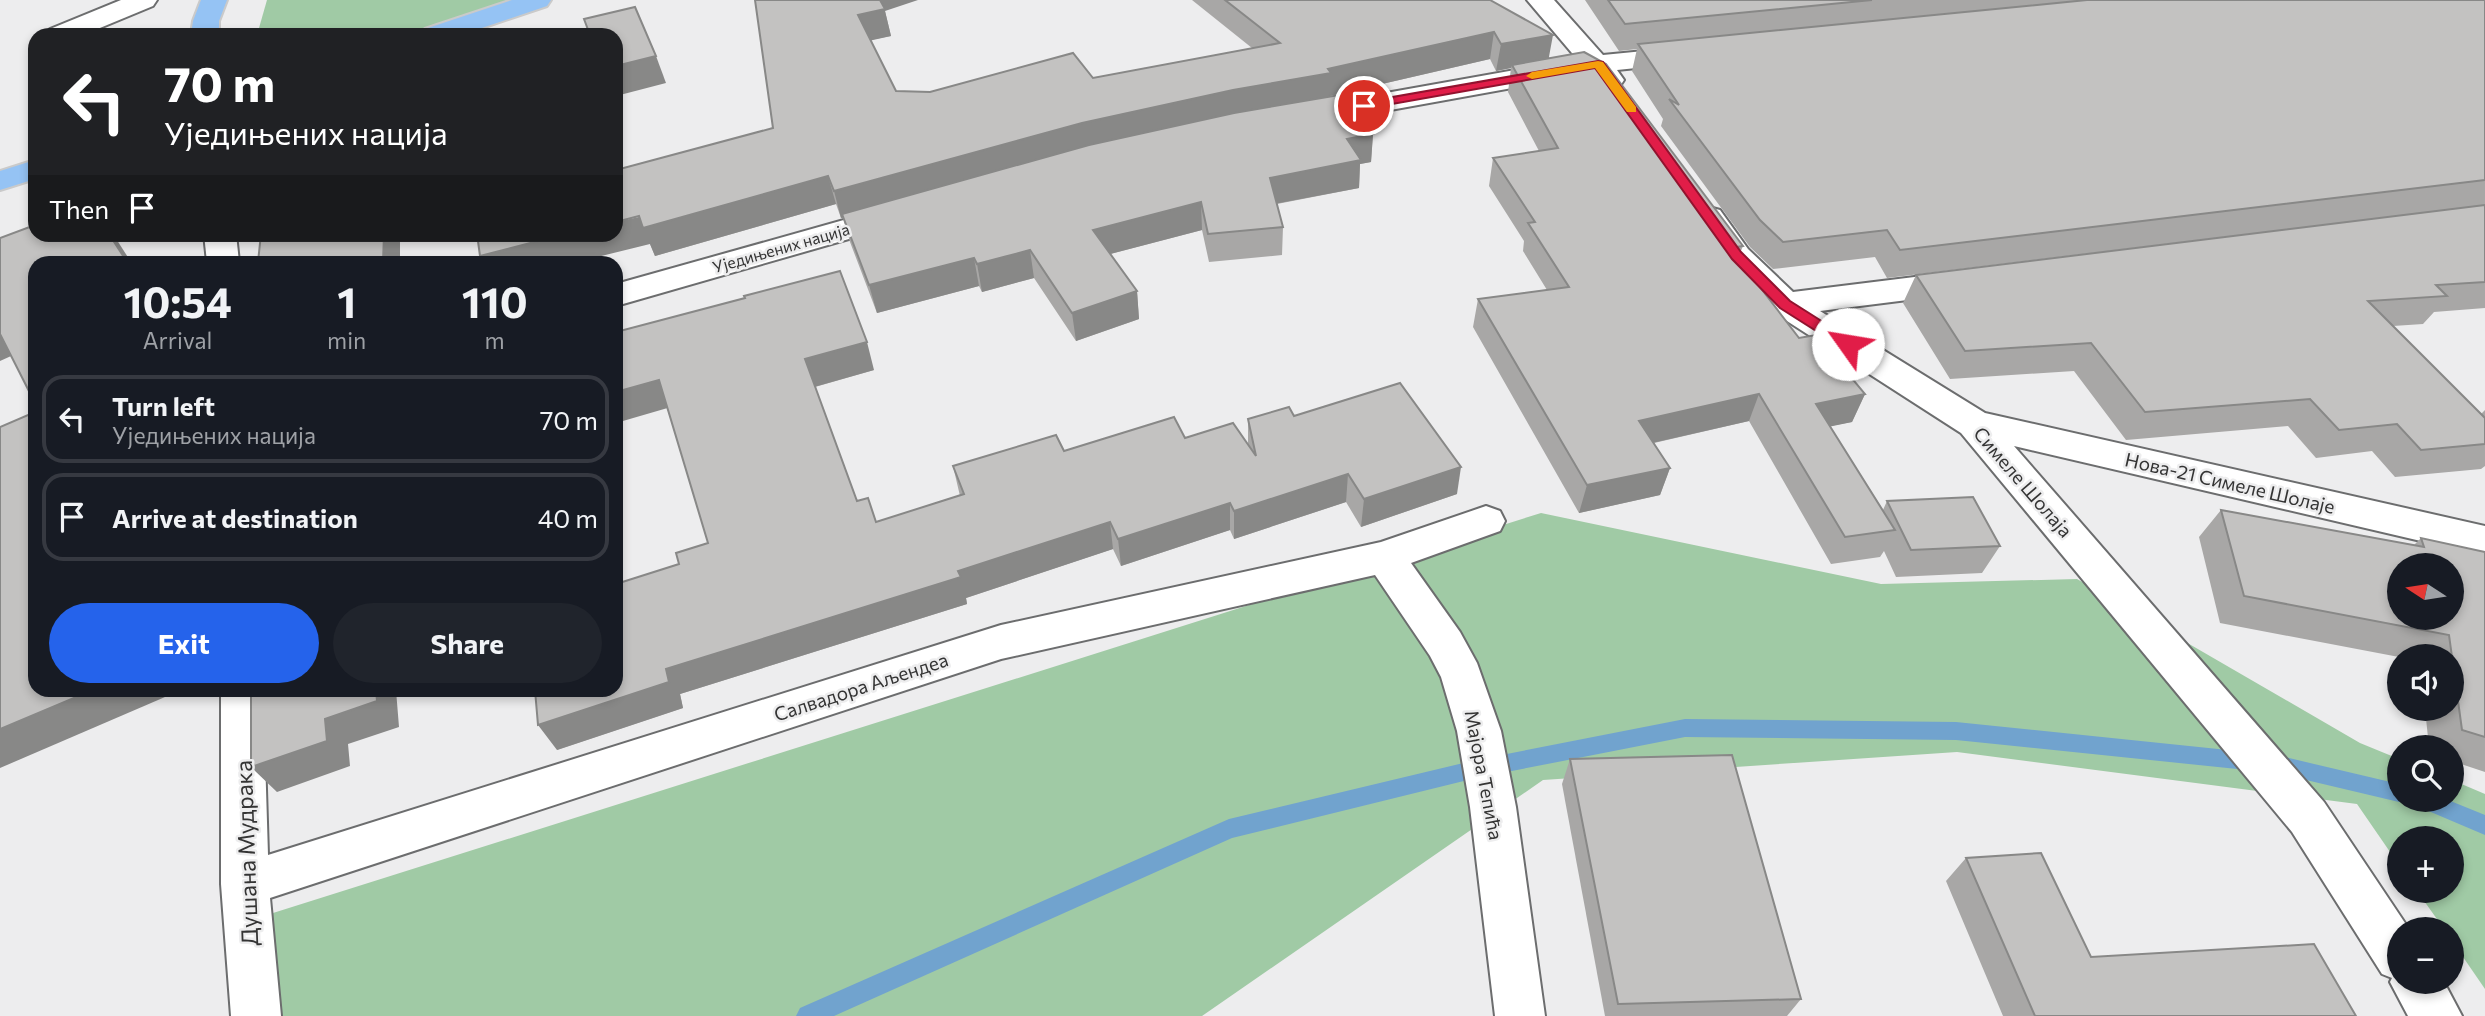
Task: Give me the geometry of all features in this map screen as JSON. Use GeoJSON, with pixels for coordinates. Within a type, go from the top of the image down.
{"type":"FeatureCollection","features":[{"type":"Feature","properties":{"kind":"main road"},"geometry":{"type":"LineString","coordinates":[[206,28],[214,0]]}},
{"type":"Feature","properties":{"kind":"main road"},"geometry":{"type":"LineString","coordinates":[[456,28],[538,0]]}},
{"type":"Feature","properties":{"kind":"main road"},"geometry":{"type":"LineString","coordinates":[[0,181],[28,171]]}},
{"type":"Feature","properties":{"kind":"street"},"geometry":{"type":"LineString","coordinates":[[77,28],[144,0]]}},
{"type":"Feature","properties":{"kind":"street"},"geometry":{"type":"LineString","coordinates":[[1540,0],[1598,64],[1631,109]]}},
{"type":"Feature","properties":{"kind":"street"},"geometry":{"type":"LineString","coordinates":[[1274,122],[1598,64],[1708,53]]}},
{"type":"Feature","properties":{"kind":"street","name":"Симеле Шолаја"},"geometry":{"type":"LineString","coordinates":[[1688,188],[1737,256],[1785,304],[1974,425],[2308,817],[2387,939]]}},
{"type":"Feature","properties":{"kind":"street","name":"Уједињених нација"},"geometry":{"type":"LineString","coordinates":[[623,293],[924,208]]}},
{"type":"Feature","properties":{"kind":"street"},"geometry":{"type":"LineString","coordinates":[[1785,304],[1991,279]]}},
{"type":"Feature","properties":{"kind":"street","name":"Нова-21 Симеле Шолаје"},"geometry":{"type":"LineString","coordinates":[[1974,425],[2485,541]]}},
{"type":"Feature","properties":{"kind":"street","name":"Салвадора Аљендеа"},"geometry":{"type":"LineString","coordinates":[[245,884],[1001,642],[1384,557],[1486,521]]}},
{"type":"Feature","properties":{"kind":"street","name":"Мајора Тепића"},"geometry":{"type":"LineString","coordinates":[[1384,557],[1445,644],[1462,676],[1479,731],[1493,807],[1520,1016]]}},
{"type":"Feature","properties":{"kind":"street","name":"Душана Мудрака"},"geometry":{"type":"LineString","coordinates":[[242,697],[245,884],[256,1016]]}},
{"type":"Feature","properties":{"kind":"street"},"geometry":{"type":"LineString","coordinates":[[2423,994],[2437,1016]]}},
{"type":"Feature","properties":{"kind":"green space"},"geometry":{"type":"Polygon","coordinates":[[[267,0],[539,0],[461,28],[259,28],[267,0]]]}},
{"type":"Feature","properties":{"kind":"green space"},"geometry":{"type":"Polygon","coordinates":[[[1541,513],[1881,584],[2077,579],[2360,743],[2387,754],[2387,812],[2464,812],[2464,785],[2485,794],[2485,989],[2464,958],[2464,917],[2435,917],[2426,903],[2464,903],[2464,826],[2387,826],[2387,848],[2357,804],[1957,752],[1543,780],[1202,1016],[251,1016],[251,920],[1541,513]]]}},
{"type":"Feature","properties":{"kind":"building"},"geometry":{"type":"Polygon","coordinates":[[[755,0],[880,0],[885,9],[858,15],[896,91],[930,92],[1073,53],[1093,78],[1280,43],[1225,0],[1490,0],[1553,35],[1501,44],[1494,32],[1328,69],[1331,73],[1233,90],[1082,123],[834,191],[828,176],[643,228],[639,216],[623,220],[623,168],[773,128],[755,0]]]}},
{"type":"Feature","properties":{"kind":"building"},"geometry":{"type":"Polygon","coordinates":[[[1608,0],[1872,0],[1625,24],[1608,0]]]}},
{"type":"Feature","properties":{"kind":"building"},"geometry":{"type":"Polygon","coordinates":[[[2087,0],[2485,0],[2485,180],[1900,250],[1887,230],[1783,242],[1760,220],[1669,99],[1679,105],[1638,44],[2087,0]]]}},
{"type":"Feature","properties":{"kind":"building"},"geometry":{"type":"Polygon","coordinates":[[[635,7],[656,56],[623,64],[623,28],[587,28],[584,19],[635,7]]]}},
{"type":"Feature","properties":{"kind":"building"},"geometry":{"type":"Polygon","coordinates":[[[1584,52],[1606,64],[1743,246],[1730,248],[1799,338],[1816,335],[1865,394],[1816,404],[1895,530],[1845,537],[1759,394],[1639,421],[1670,468],[1587,485],[1478,299],[1569,287],[1528,223],[1535,222],[1493,158],[1558,148],[1512,65],[1584,52]]]}},
{"type":"Feature","properties":{"kind":"building"},"geometry":{"type":"Polygon","coordinates":[[[1345,94],[1373,134],[1347,139],[1361,160],[1270,178],[1283,227],[1208,234],[1201,202],[1093,230],[1137,291],[1072,313],[1030,250],[977,264],[974,258],[869,285],[842,214],[1089,145],[1234,113],[1345,94]]]}},
{"type":"Feature","properties":{"kind":"building"},"geometry":{"type":"Polygon","coordinates":[[[2485,205],[2485,282],[2436,285],[2447,296],[2368,301],[2485,418],[2485,444],[2421,450],[2397,424],[2339,430],[2310,399],[2145,412],[2091,343],[1965,351],[1916,275],[2485,205]]]}},
{"type":"Feature","properties":{"kind":"building"},"geometry":{"type":"Polygon","coordinates":[[[28,228],[28,242],[114,242],[123,256],[28,256],[28,389],[0,334],[0,238],[28,228]]]}},
{"type":"Feature","properties":{"kind":"building"},"geometry":{"type":"Polygon","coordinates":[[[260,242],[384,242],[383,256],[259,256],[260,242]]]}},
{"type":"Feature","properties":{"kind":"building"},"geometry":{"type":"Polygon","coordinates":[[[478,242],[534,242],[480,256],[478,242]]]}},
{"type":"Feature","properties":{"kind":"building"},"geometry":{"type":"Polygon","coordinates":[[[840,271],[867,342],[805,359],[857,501],[868,498],[876,522],[964,494],[953,466],[1056,435],[1064,451],[1174,417],[1185,438],[1233,423],[1256,456],[1248,419],[1289,407],[1294,416],[1400,383],[1461,467],[1364,499],[1348,474],[1234,511],[1230,503],[1118,539],[1110,522],[958,571],[961,577],[666,669],[669,682],[538,725],[536,697],[623,697],[623,582],[679,564],[676,553],[708,543],[659,380],[623,390],[623,330],[745,298],[744,296],[840,271]]]}},
{"type":"Feature","properties":{"kind":"building"},"geometry":{"type":"Polygon","coordinates":[[[28,415],[28,697],[76,697],[0,729],[0,427],[28,415]]]}},
{"type":"Feature","properties":{"kind":"building"},"geometry":{"type":"Polygon","coordinates":[[[1973,497],[2000,546],[1911,550],[1887,501],[1973,497]]]}},
{"type":"Feature","properties":{"kind":"building"},"geometry":{"type":"Polygon","coordinates":[[[2221,510],[2424,547],[2421,538],[2485,552],[2485,737],[2462,730],[2464,644],[2450,644],[2449,635],[2423,630],[2464,630],[2464,553],[2387,553],[2387,623],[2244,596],[2221,510]]]}},
{"type":"Feature","properties":{"kind":"building"},"geometry":{"type":"Polygon","coordinates":[[[251,697],[377,697],[377,701],[325,719],[327,741],[251,767],[251,697]]]}},
{"type":"Feature","properties":{"kind":"building"},"geometry":{"type":"Polygon","coordinates":[[[1732,755],[1801,999],[1618,1004],[1570,759],[1732,755]]]}},
{"type":"Feature","properties":{"kind":"building"},"geometry":{"type":"Polygon","coordinates":[[[2041,853],[2091,957],[2314,944],[2356,1016],[2035,1016],[1966,858],[2041,853]]]}},
{"type":"Feature","properties":{"kind":"waterway"},"geometry":{"type":"LineString","coordinates":[[808,1016],[1229,829],[1476,769],[1685,728],[1956,731],[2276,764],[2387,790]]}},
{"type":"Feature","properties":{"kind":"waterway"},"geometry":{"type":"LineString","coordinates":[[2454,812],[2485,825]]}},
{"type":"Feature","properties":{"kind":"slow traffic"},"geometry":{"type":"LineString","coordinates":[[1532,76],[1598,64],[1631,110]]}},
{"type":"Feature","properties":{"kind":"route"},"geometry":{"type":"LineString","coordinates":[[1364,106],[1598,64],[1737,256],[1785,304],[1848,344]]}}]}
